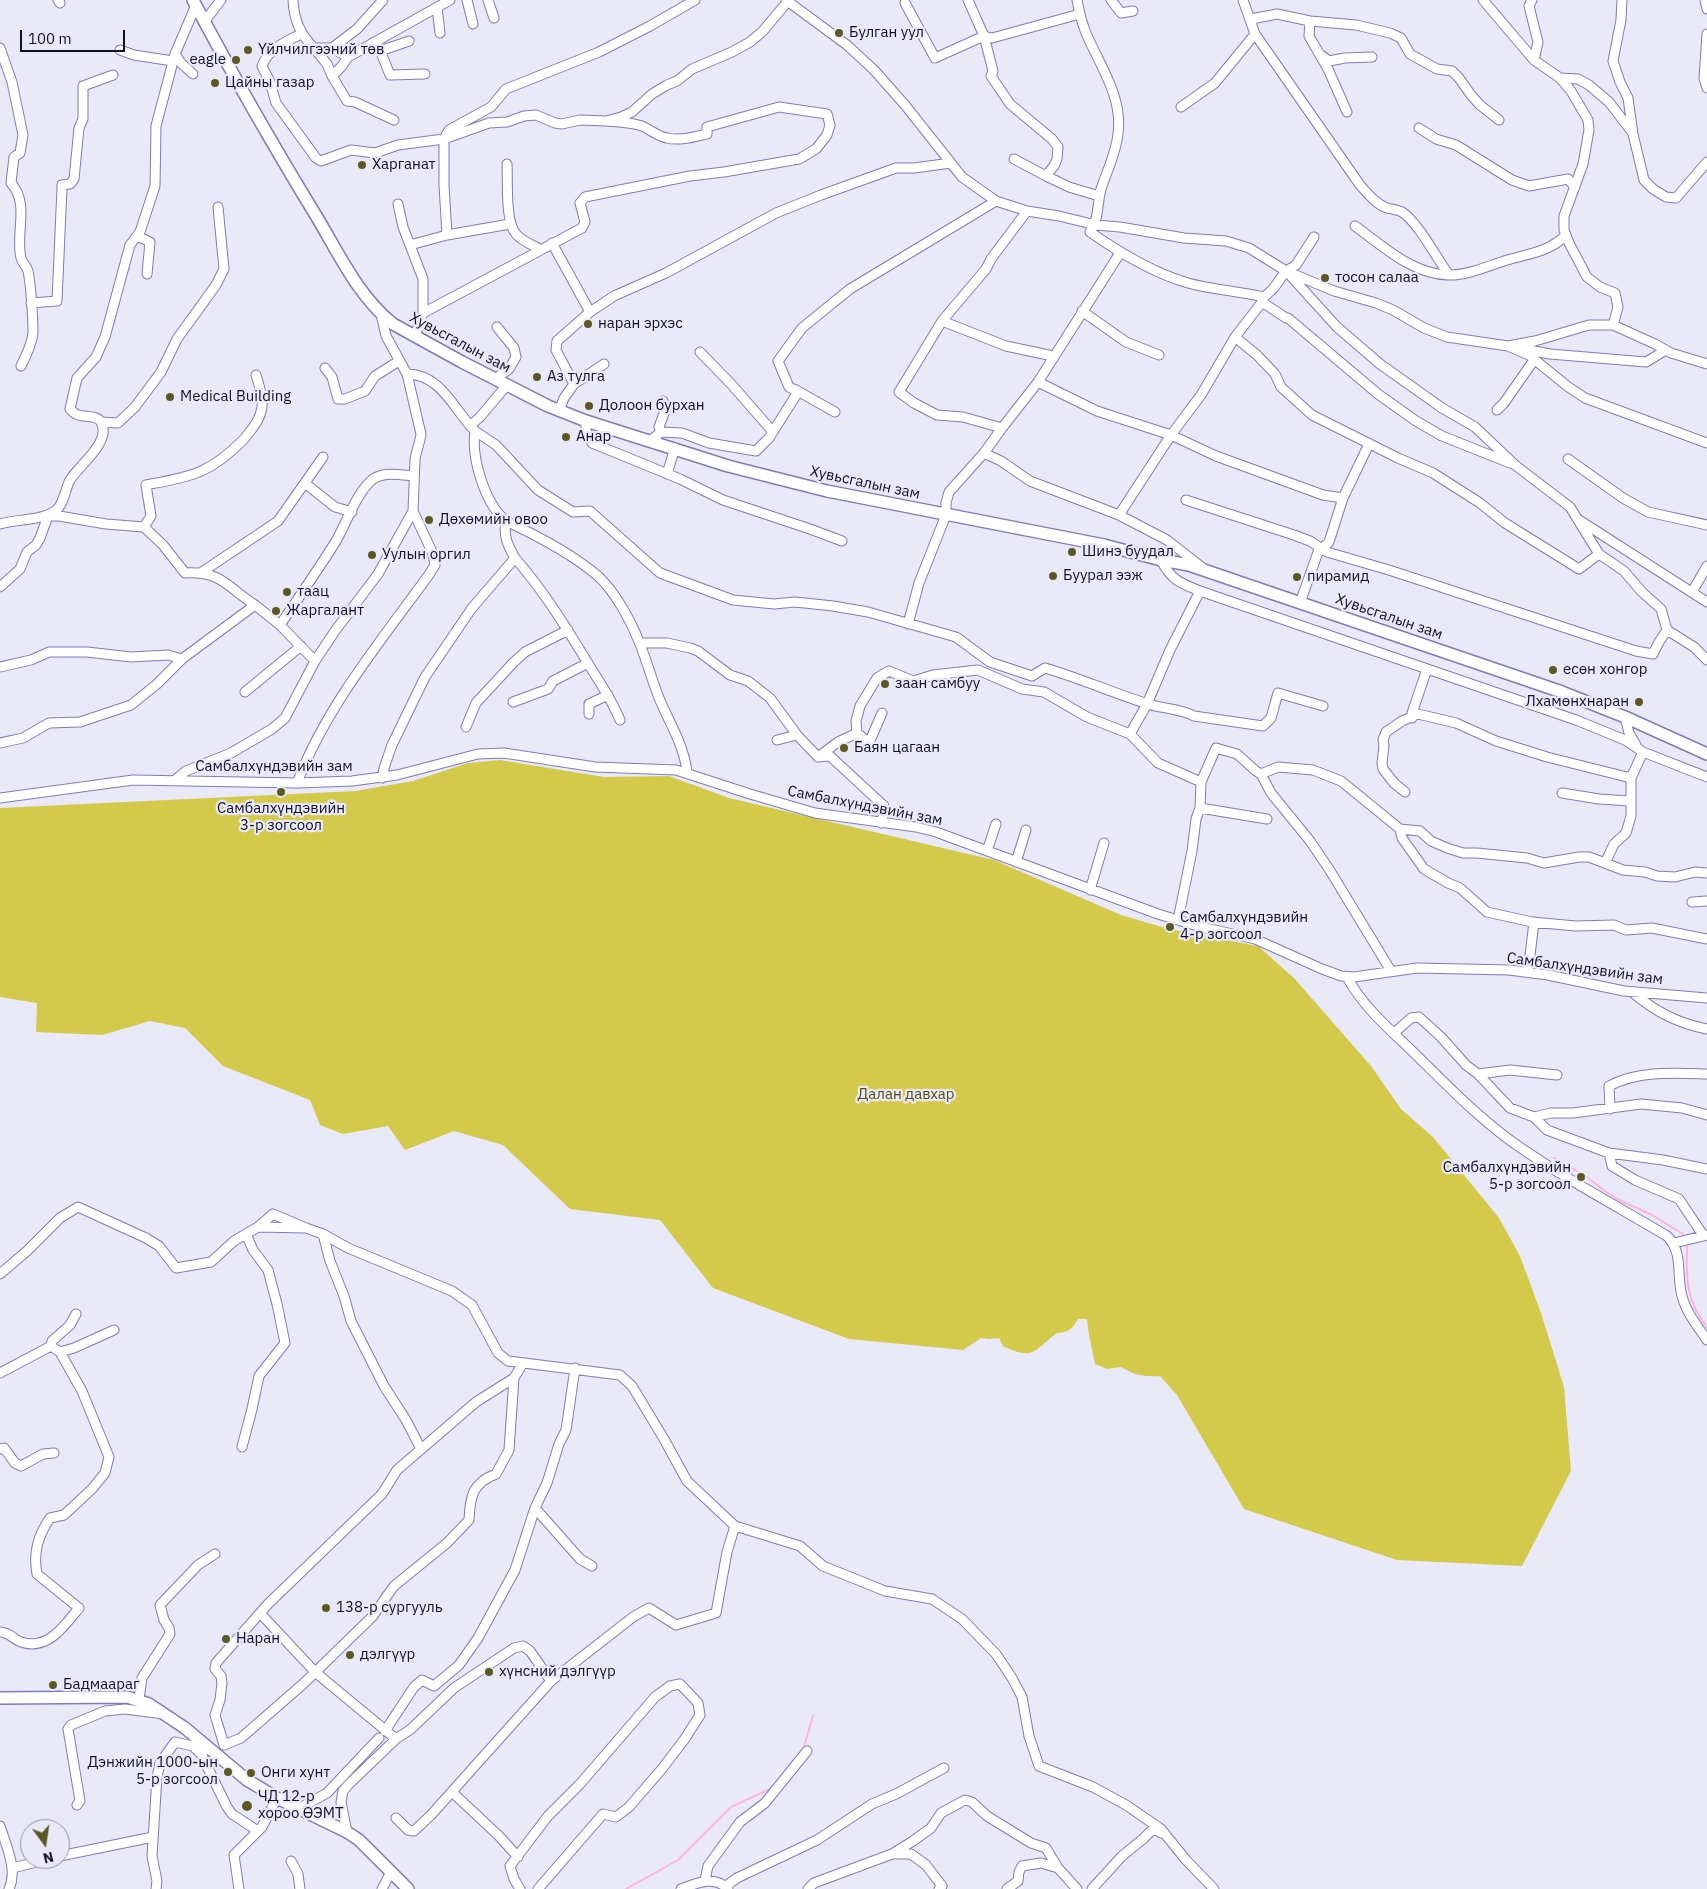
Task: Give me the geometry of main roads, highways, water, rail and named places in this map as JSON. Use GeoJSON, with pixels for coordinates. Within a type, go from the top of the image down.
{"type":"FeatureCollection","features":[{"type":"Feature","properties":{"kind":"main road","name":"Хувьсгалын зам"},"geometry":{"type":"LineString","coordinates":[[194,2],[276,150],[366,297],[381,314],[415,336],[507,385],[559,410],[586,420],[728,466],[782,480],[946,515],[1104,545],[1206,570],[1554,690],[1625,717],[1707,754]]}},
{"type":"Feature","properties":{"kind":"main road"},"geometry":{"type":"LineString","coordinates":[[0,1698],[109,1697],[139,1700],[167,1715],[208,1751],[247,1780],[277,1798],[347,1832],[359,1840],[408,1889]]}},
{"type":"Feature","properties":{"kind":"waterway"},"geometry":{"type":"LineString","coordinates":[[1554,1158],[1584,1175],[1619,1200],[1652,1215],[1683,1234]]}},
{"type":"Feature","properties":{"kind":"waterway"},"geometry":{"type":"LineString","coordinates":[[1687,1246],[1687,1279],[1691,1298],[1707,1327]]}},
{"type":"Feature","properties":{"kind":"waterway"},"geometry":{"type":"LineString","coordinates":[[803,1750],[813,1716]]}},
{"type":"Feature","properties":{"kind":"waterway"},"geometry":{"type":"LineString","coordinates":[[626,1889],[678,1860],[731,1807],[772,1788]]}},
{"type":"Feature","properties":{"kind":"place","name":"Булган уул"},"geometry":{"type":"Point","coordinates":[839,33]}},
{"type":"Feature","properties":{"kind":"place","name":"Үйлчилгээний төв"},"geometry":{"type":"Point","coordinates":[248,50]}},
{"type":"Feature","properties":{"kind":"place","name":"eagle"},"geometry":{"type":"Point","coordinates":[236,60]}},
{"type":"Feature","properties":{"kind":"place","name":"Цайны газар"},"geometry":{"type":"Point","coordinates":[215,83]}},
{"type":"Feature","properties":{"kind":"place","name":"Харганат"},"geometry":{"type":"Point","coordinates":[362,165]}},
{"type":"Feature","properties":{"kind":"place","name":"тосон салаа"},"geometry":{"type":"Point","coordinates":[1325,278]}},
{"type":"Feature","properties":{"kind":"place","name":"наран эрхэс"},"geometry":{"type":"Point","coordinates":[588,324]}},
{"type":"Feature","properties":{"kind":"place","name":"Аз тулга"},"geometry":{"type":"Point","coordinates":[537,377]}},
{"type":"Feature","properties":{"kind":"place","name":"Medical Building"},"geometry":{"type":"Point","coordinates":[170,397]}},
{"type":"Feature","properties":{"kind":"place","name":"Долоон бурхан"},"geometry":{"type":"Point","coordinates":[589,406]}},
{"type":"Feature","properties":{"kind":"place","name":"Анар"},"geometry":{"type":"Point","coordinates":[566,437]}},
{"type":"Feature","properties":{"kind":"place","name":"Дөхөмийн овоо"},"geometry":{"type":"Point","coordinates":[429,520]}},
{"type":"Feature","properties":{"kind":"place","name":"Шинэ буудал"},"geometry":{"type":"Point","coordinates":[1072,552]}},
{"type":"Feature","properties":{"kind":"place","name":"Уулын оргил"},"geometry":{"type":"Point","coordinates":[372,555]}},
{"type":"Feature","properties":{"kind":"place","name":"Буурал ээж"},"geometry":{"type":"Point","coordinates":[1053,576]}},
{"type":"Feature","properties":{"kind":"place","name":"пирамид"},"geometry":{"type":"Point","coordinates":[1297,577]}},
{"type":"Feature","properties":{"kind":"place","name":"таац"},"geometry":{"type":"Point","coordinates":[287,592]}},
{"type":"Feature","properties":{"kind":"place","name":"Жаргалант"},"geometry":{"type":"Point","coordinates":[276,611]}},
{"type":"Feature","properties":{"kind":"place","name":"есөн хонгор"},"geometry":{"type":"Point","coordinates":[1553,670]}},
{"type":"Feature","properties":{"kind":"place","name":"заан самбуу"},"geometry":{"type":"Point","coordinates":[885,684]}},
{"type":"Feature","properties":{"kind":"place","name":"Лхамөнхнаран"},"geometry":{"type":"Point","coordinates":[1639,702]}},
{"type":"Feature","properties":{"kind":"place","name":"Баян цагаан"},"geometry":{"type":"Point","coordinates":[844,748]}},
{"type":"Feature","properties":{"kind":"place","name":"Самбалхүндэвийн 3-р зогсоол"},"geometry":{"type":"Point","coordinates":[281,792]}},
{"type":"Feature","properties":{"kind":"place","name":"Самбалхүндэвийн 4-р зогсоол"},"geometry":{"type":"Point","coordinates":[1170,927]}},
{"type":"Feature","properties":{"kind":"place","name":"Самбалхүндэвийн 5-р зогсоол"},"geometry":{"type":"Point","coordinates":[1581,1177]}},
{"type":"Feature","properties":{"kind":"place","name":"138-р сургууль"},"geometry":{"type":"Point","coordinates":[326,1608]}},
{"type":"Feature","properties":{"kind":"place","name":"Наран"},"geometry":{"type":"Point","coordinates":[226,1639]}},
{"type":"Feature","properties":{"kind":"place","name":"дэлгүүр"},"geometry":{"type":"Point","coordinates":[350,1655]}},
{"type":"Feature","properties":{"kind":"place","name":"хүнсний дэлгүүр"},"geometry":{"type":"Point","coordinates":[489,1672]}},
{"type":"Feature","properties":{"kind":"place","name":"Бадмаараг"},"geometry":{"type":"Point","coordinates":[53,1685]}},
{"type":"Feature","properties":{"kind":"place","name":"Дэнжийн 1000-ын 5-р зогсоол"},"geometry":{"type":"Point","coordinates":[228,1772]}},
{"type":"Feature","properties":{"kind":"place","name":"Онги хунт"},"geometry":{"type":"Point","coordinates":[251,1773]}},
{"type":"Feature","properties":{"kind":"place","name":"ЧД 12-р хороо ӨЭМТ"},"geometry":{"type":"Point","coordinates":[247,1806]}},
{"type":"Feature","properties":{"kind":"park label","name":"Далан давхар"},"geometry":{"type":"Point","coordinates":[906,1095]}}]}
